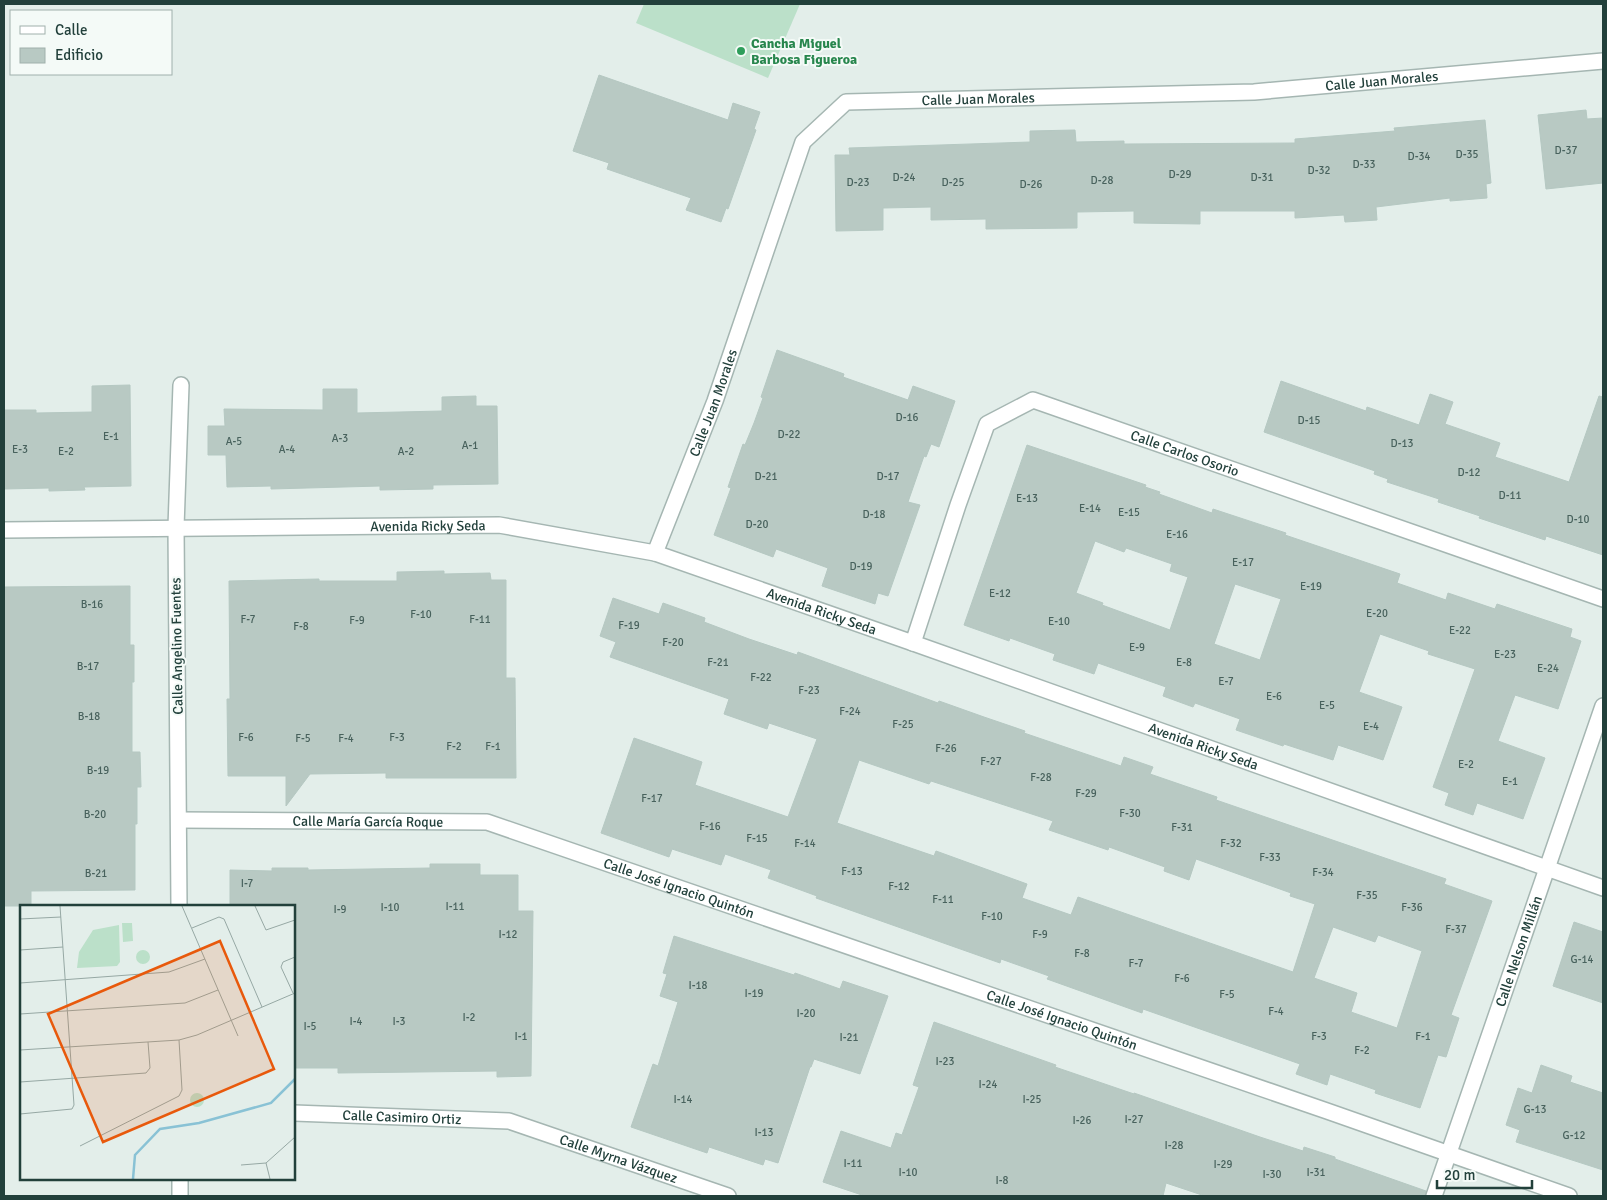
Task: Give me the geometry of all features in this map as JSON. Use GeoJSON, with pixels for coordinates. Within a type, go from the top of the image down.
{"type":"FeatureCollection","features":[{"type":"Feature","properties":{"kind":"street","name":"Calle Juan Morales"},"geometry":{"type":"LineString","coordinates":[[655,553],[715,401],[803,142],[846,102],[1254,92],[1603,61]]}},
{"type":"Feature","properties":{"kind":"street","name":"Calle Angelino Fuentes"},"geometry":{"type":"LineString","coordinates":[[179,905],[176,527],[180,385]]}},
{"type":"Feature","properties":{"kind":"street","name":"Calle Carlos Osorio"},"geometry":{"type":"LineString","coordinates":[[913,643],[958,505],[987,424],[1033,400],[1603,599]]}},
{"type":"Feature","properties":{"kind":"street","name":"Avenida Ricky Seda"},"geometry":{"type":"LineString","coordinates":[[4,530],[499,525],[655,553],[1603,888]]}},
{"type":"Feature","properties":{"kind":"street","name":"Calle Nelson Millán"},"geometry":{"type":"LineString","coordinates":[[1434,1196],[1603,706]]}},
{"type":"Feature","properties":{"kind":"street","name":"Calle María García Roque"},"geometry":{"type":"LineString","coordinates":[[179,820],[487,822],[553,846]]}},
{"type":"Feature","properties":{"kind":"street","name":"Calle José Ignacio Quintón"},"geometry":{"type":"LineString","coordinates":[[553,846],[1569,1196]]}},
{"type":"Feature","properties":{"kind":"street","name":"Calle Casimiro Ortiz"},"geometry":{"type":"LineString","coordinates":[[295,1113],[509,1121]]}},
{"type":"Feature","properties":{"kind":"street","name":"Calle Myrna Vázquez"},"geometry":{"type":"LineString","coordinates":[[509,1121],[728,1196]]}},
{"type":"Feature","properties":{"kind":"street"},"geometry":{"type":"LineString","coordinates":[[180,1180],[180,1196]]}},
{"type":"Feature","properties":{"kind":"green space","name":"Cancha Miguel Barbosa Figueroa"},"geometry":{"type":"Polygon","coordinates":[[[644,4],[800,4],[768,78],[636,23],[644,4]]]}},
{"type":"Feature","properties":{"kind":"building"},"geometry":{"type":"Polygon","coordinates":[[[599,75],[728,120],[733,103],[760,112],[754,129],[756,130],[728,209],[726,208],[721,222],[686,210],[691,198],[607,169],[609,163],[573,151],[599,75]]]}},
{"type":"Feature","properties":{"kind":"building"},"geometry":{"type":"Polygon","coordinates":[[[1586,110],[1587,119],[1603,118],[1603,183],[1546,189],[1538,115],[1586,110]]]}},
{"type":"Feature","properties":{"kind":"building"},"geometry":{"type":"Polygon","coordinates":[[[1485,120],[1491,183],[1486,184],[1487,198],[1450,201],[1450,198],[1376,207],[1377,220],[1345,222],[1344,215],[1295,218],[1295,211],[1200,211],[1200,224],[1134,223],[1134,211],[1077,212],[1077,228],[986,229],[986,219],[931,220],[931,207],[883,208],[883,230],[836,231],[835,155],[850,155],[849,148],[1030,142],[1030,131],[1075,130],[1076,142],[1124,141],[1124,144],[1295,143],[1295,139],[1395,131],[1394,128],[1485,120]]]}},
{"type":"Feature","properties":{"kind":"building"},"geometry":{"type":"Polygon","coordinates":[[[777,350],[844,374],[843,377],[908,400],[913,386],[955,401],[939,447],[931,444],[926,457],[924,456],[908,502],[920,505],[888,596],[878,593],[875,604],[822,586],[828,568],[776,549],[773,557],[714,535],[731,488],[728,487],[743,444],[745,445],[763,398],[761,397],[777,350]]]}},
{"type":"Feature","properties":{"kind":"building"},"geometry":{"type":"Polygon","coordinates":[[[1281,381],[1366,411],[1367,407],[1419,425],[1430,394],[1453,402],[1445,424],[1500,443],[1495,457],[1569,482],[1599,396],[1603,397],[1603,555],[1546,536],[1545,540],[1479,518],[1480,516],[1438,502],[1439,499],[1387,482],[1388,479],[1374,474],[1375,471],[1264,432],[1281,381]]]}},
{"type":"Feature","properties":{"kind":"building"},"geometry":{"type":"Polygon","coordinates":[[[130,385],[131,486],[84,487],[85,490],[49,491],[49,488],[4,489],[4,410],[36,410],[36,413],[92,412],[92,386],[130,385]]]}},
{"type":"Feature","properties":{"kind":"building"},"geometry":{"type":"Polygon","coordinates":[[[323,389],[357,389],[357,413],[442,411],[442,397],[476,396],[476,406],[497,406],[498,484],[433,485],[433,489],[380,490],[380,486],[271,489],[271,486],[227,487],[226,455],[208,455],[208,426],[225,426],[224,409],[323,410],[323,389]]]}},
{"type":"Feature","properties":{"kind":"building"},"geometry":{"type":"Polygon","coordinates":[[[1027,445],[1146,485],[1145,487],[1160,492],[1159,494],[1212,513],[1213,509],[1400,574],[1397,583],[1446,600],[1448,593],[1495,609],[1497,604],[1572,629],[1570,637],[1581,641],[1558,709],[1515,695],[1498,741],[1545,758],[1523,819],[1477,803],[1473,815],[1445,805],[1449,793],[1433,787],[1475,669],[1428,654],[1429,651],[1380,634],[1359,692],[1402,707],[1383,760],[1338,745],[1333,760],[1236,730],[1240,719],[1195,703],[1193,707],[1163,696],[1166,687],[1098,663],[1094,674],[1053,660],[1055,654],[1010,638],[1009,641],[964,625],[1027,445]],[[1095,541],[1076,593],[1103,603],[1102,605],[1170,630],[1188,577],[1170,571],[1172,564],[1126,548],[1124,552],[1095,541]],[[1235,584],[1214,644],[1260,660],[1281,599],[1235,584]]]}},
{"type":"Feature","properties":{"kind":"building"},"geometry":{"type":"Polygon","coordinates":[[[444,571],[444,574],[490,573],[491,580],[506,580],[506,678],[515,678],[516,778],[386,778],[386,773],[310,774],[286,806],[286,776],[228,776],[227,699],[230,699],[229,581],[319,579],[319,581],[397,581],[397,572],[444,571]]]}},
{"type":"Feature","properties":{"kind":"building"},"geometry":{"type":"Polygon","coordinates":[[[130,586],[130,645],[134,645],[132,752],[140,752],[141,787],[137,787],[135,890],[31,891],[31,905],[4,906],[4,587],[130,586]]]}},
{"type":"Feature","properties":{"kind":"building"},"geometry":{"type":"Polygon","coordinates":[[[613,598],[659,614],[663,603],[705,618],[704,622],[749,639],[797,655],[798,652],[1121,766],[1124,757],[1153,767],[1150,774],[1217,797],[1216,800],[1446,879],[1444,884],[1492,901],[1451,1015],[1459,1018],[1446,1057],[1438,1055],[1420,1108],[1375,1093],[1376,1090],[1330,1074],[1327,1085],[1296,1074],[1300,1064],[1143,1009],[1142,1013],[1047,979],[1049,976],[1001,959],[1000,963],[816,898],[817,896],[768,878],[771,870],[725,854],[721,865],[672,849],[669,857],[601,833],[634,738],[702,762],[695,785],[788,817],[817,739],[769,723],[767,729],[724,714],[729,699],[610,657],[616,642],[600,636],[613,598]],[[859,760],[837,823],[934,856],[936,851],[1027,884],[1022,898],[1071,915],[1078,897],[1293,972],[1315,904],[1290,896],[1291,893],[1196,859],[1189,880],[1164,871],[1165,867],[1109,847],[1108,850],[1049,830],[1053,821],[931,781],[929,784],[859,760]],[[1333,927],[1314,978],[1357,993],[1351,1012],[1397,1028],[1422,951],[1378,935],[1375,942],[1333,927]]]}},
{"type":"Feature","properties":{"kind":"building"},"geometry":{"type":"Polygon","coordinates":[[[430,864],[480,864],[480,875],[518,875],[518,911],[533,911],[531,1076],[497,1077],[497,1071],[338,1073],[338,1068],[295,1068],[295,905],[230,905],[230,870],[272,871],[272,868],[308,868],[308,870],[430,868],[430,864]]]}},
{"type":"Feature","properties":{"kind":"building"},"geometry":{"type":"Polygon","coordinates":[[[1574,922],[1603,932],[1603,1003],[1553,986],[1574,922]]]}},
{"type":"Feature","properties":{"kind":"building"},"geometry":{"type":"Polygon","coordinates":[[[674,936],[794,975],[795,973],[840,989],[843,981],[888,996],[860,1074],[814,1059],[778,1163],[765,1159],[763,1165],[709,1147],[707,1153],[631,1127],[653,1064],[658,1066],[678,1002],[660,996],[667,974],[663,973],[674,936]]]}},
{"type":"Feature","properties":{"kind":"building"},"geometry":{"type":"Polygon","coordinates":[[[934,1022],[1056,1065],[1055,1067],[1260,1137],[1303,1151],[1304,1147],[1335,1157],[1335,1159],[1426,1191],[1425,1196],[1205,1196],[1166,1183],[1163,1196],[865,1196],[823,1182],[841,1131],[891,1148],[896,1133],[902,1135],[919,1087],[913,1085],[934,1022]]]}},
{"type":"Feature","properties":{"kind":"building"},"geometry":{"type":"Polygon","coordinates":[[[1541,1065],[1572,1076],[1570,1082],[1603,1093],[1603,1170],[1516,1142],[1520,1130],[1506,1125],[1518,1088],[1532,1093],[1541,1065]]]}},
{"type":"Feature","properties":{"kind":"place","name":"Cancha Miguel Barbosa Figueroa"},"geometry":{"type":"Point","coordinates":[741,51]}}]}
